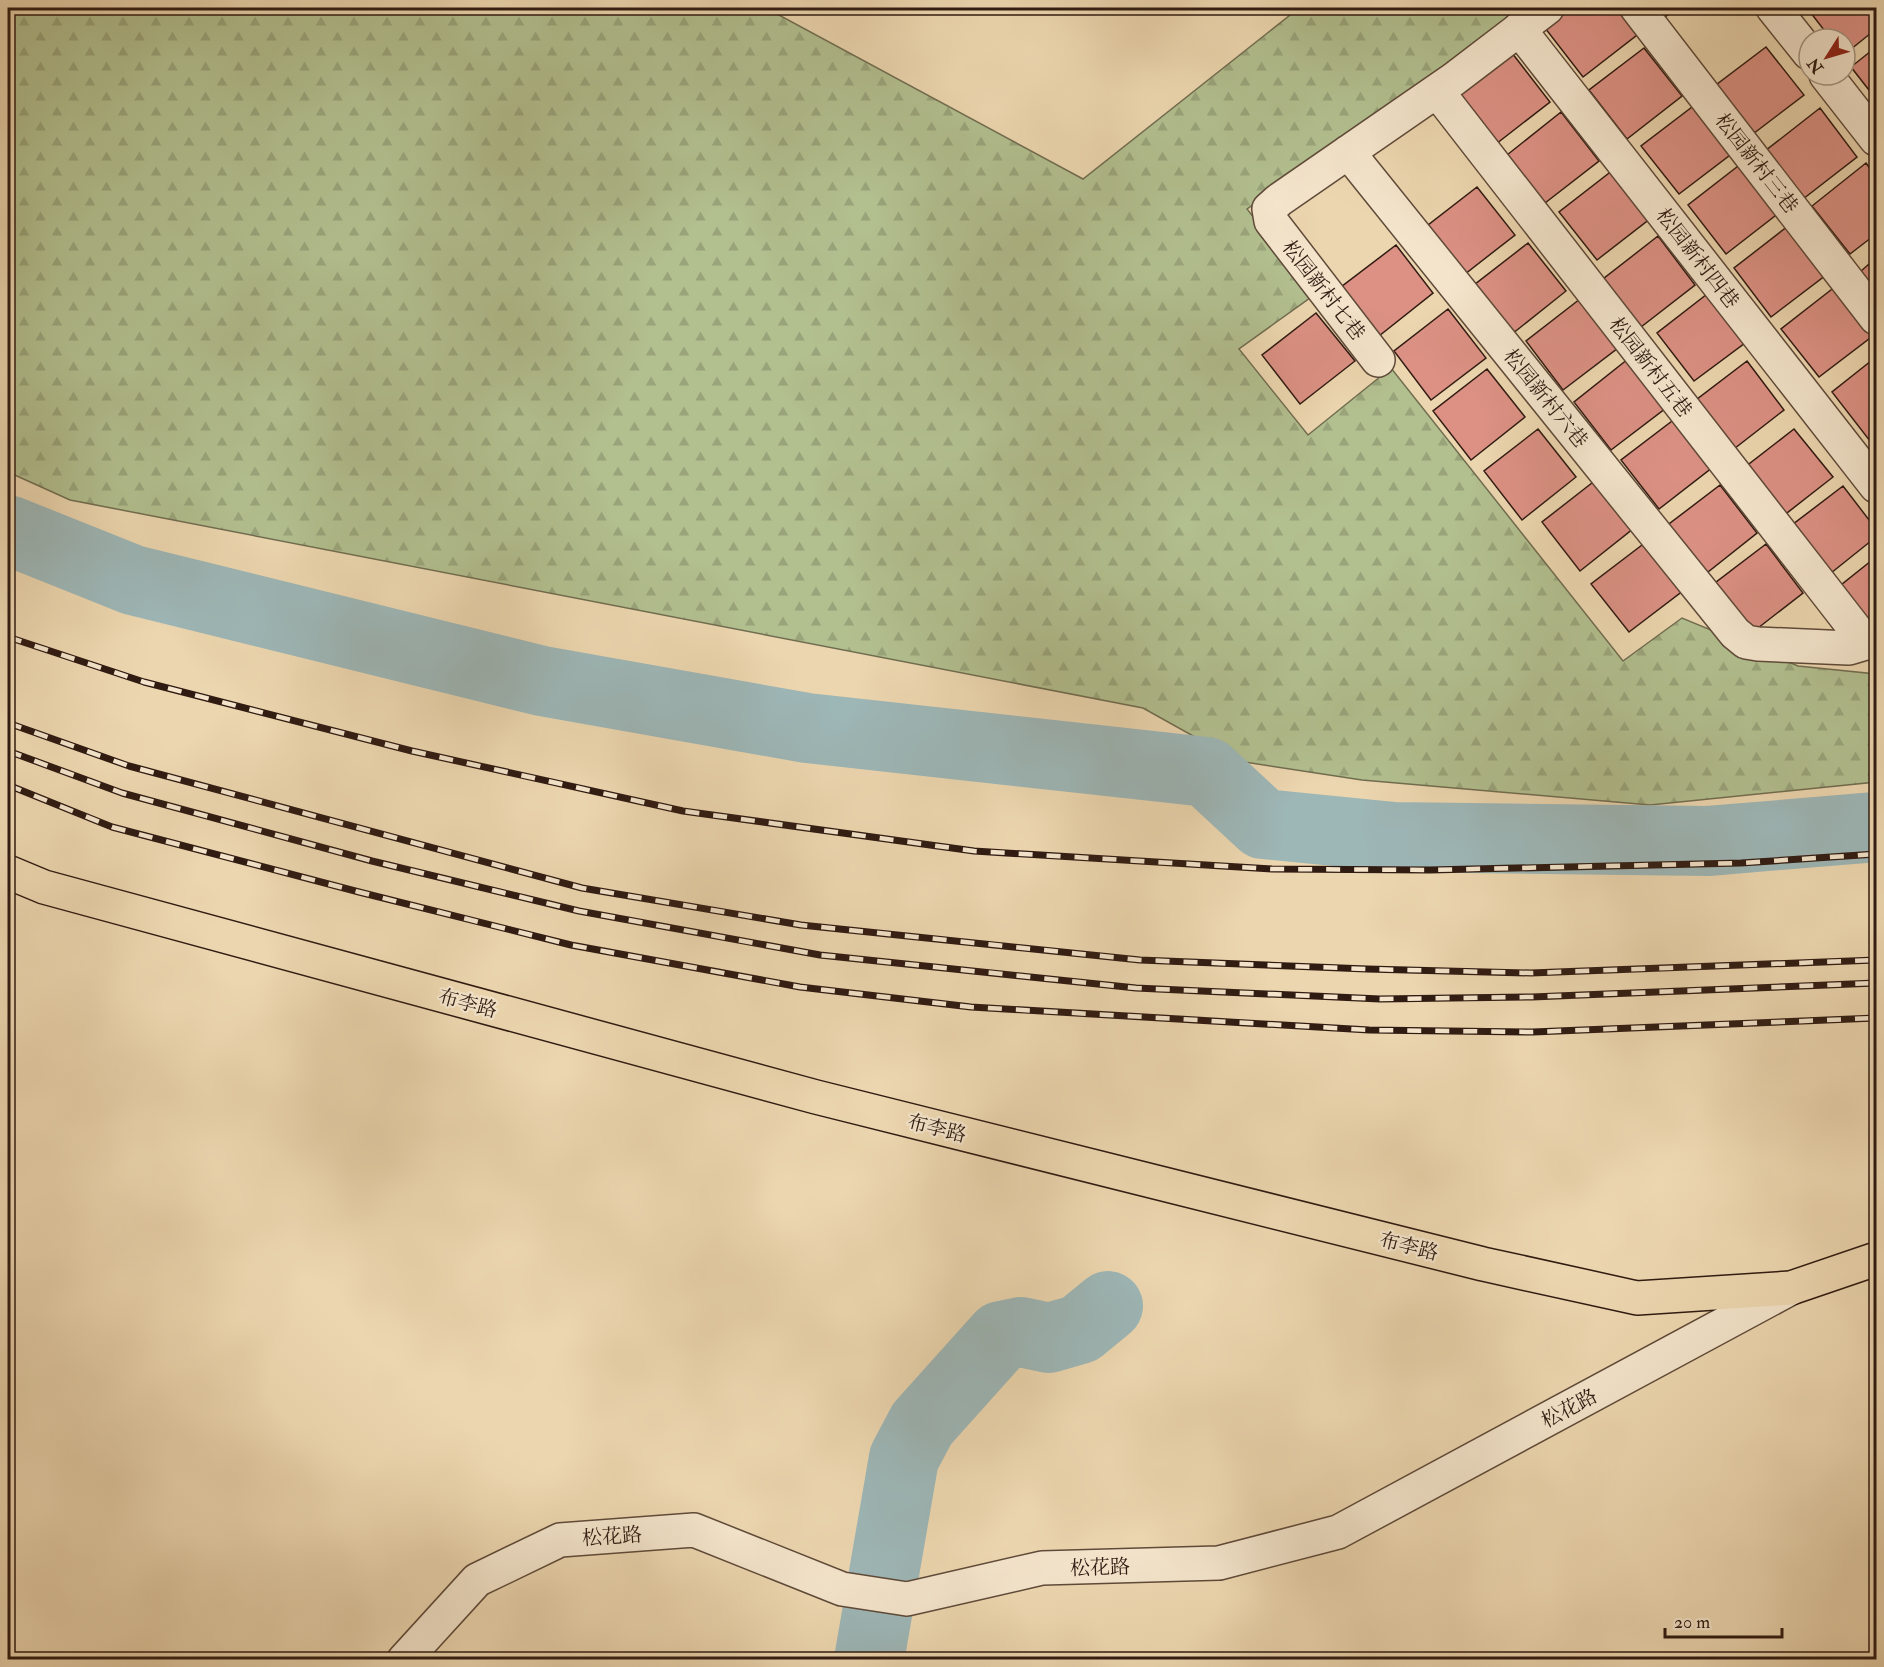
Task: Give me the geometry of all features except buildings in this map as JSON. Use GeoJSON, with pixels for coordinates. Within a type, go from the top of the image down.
{"type":"FeatureCollection","features":[{"type":"Feature","properties":{"kind":"main road","name":"布李路"},"geometry":{"type":"LineString","coordinates":[[8,872],[44,887],[816,1097],[1483,1264],[1637,1298],[1791,1288],[1876,1259]]}},
{"type":"Feature","properties":{"kind":"street"},"geometry":{"type":"LineString","coordinates":[[1348,152],[1437,91],[1547,8]]}},
{"type":"Feature","properties":{"kind":"street","name":"松园新村三巷"},"geometry":{"type":"LineString","coordinates":[[1637,8],[1876,318]]}},
{"type":"Feature","properties":{"kind":"street"},"geometry":{"type":"LineString","coordinates":[[1773,8],[1797,38]]}},
{"type":"Feature","properties":{"kind":"street","name":"松园新村四巷"},"geometry":{"type":"LineString","coordinates":[[1519,29],[1876,486]]}},
{"type":"Feature","properties":{"kind":"street"},"geometry":{"type":"LineString","coordinates":[[1835,87],[1876,139]]}},
{"type":"Feature","properties":{"kind":"street","name":"松园新村五巷"},"geometry":{"type":"LineString","coordinates":[[1437,91],[1871,641]]}},
{"type":"Feature","properties":{"kind":"street","name":"松园新村七巷"},"geometry":{"type":"LineString","coordinates":[[1348,152],[1278,200],[1269,209],[1271,221],[1378,360]]}},
{"type":"Feature","properties":{"kind":"street","name":"松园新村六巷"},"geometry":{"type":"LineString","coordinates":[[1348,152],[1735,633],[1746,642],[1758,644],[1849,648],[1871,641]]}},
{"type":"Feature","properties":{"kind":"street","name":"松花路"},"geometry":{"type":"LineString","coordinates":[[404,1659],[477,1580],[560,1540],[694,1530],[842,1589],[908,1599],[1042,1568],[1219,1563],[1338,1532],[1791,1288]]}},
{"type":"Feature","properties":{"kind":"green space"},"geometry":{"type":"Polygon","coordinates":[[[8,8],[766,8],[1083,179],[1299,8],[1532,8],[1247,209],[1314,295],[1239,349],[1308,435],[1391,368],[1623,661],[1682,618],[1798,666],[1876,674],[1876,782],[1650,805],[1362,780],[1238,761],[1143,708],[70,500],[8,472],[8,8]]]}},
{"type":"Feature","properties":{"kind":"waterway"},"geometry":{"type":"LineString","coordinates":[[8,530],[133,580],[542,681],[807,728],[1207,772],[1263,824],[1394,837],[1708,841],[1876,827]]}},
{"type":"Feature","properties":{"kind":"waterway"},"geometry":{"type":"LineString","coordinates":[[869,1660],[904,1458],[922,1424],[1001,1336],[1021,1332],[1049,1338],[1080,1329],[1108,1306]]}},
{"type":"Feature","properties":{"kind":"railway"},"geometry":{"type":"LineString","coordinates":[[8,637],[144,682],[412,751],[683,811],[974,851],[1272,869],[1430,870],[1741,863],[1876,854]]}},
{"type":"Feature","properties":{"kind":"railway"},"geometry":{"type":"LineString","coordinates":[[8,723],[129,766],[582,888],[801,925],[1140,960],[1367,969],[1531,973],[1876,960]]}},
{"type":"Feature","properties":{"kind":"railway"},"geometry":{"type":"LineString","coordinates":[[8,751],[122,793],[372,861],[579,911],[820,955],[1136,988],[1380,999],[1532,997],[1876,983]]}},
{"type":"Feature","properties":{"kind":"railway"},"geometry":{"type":"LineString","coordinates":[[8,785],[112,827],[359,892],[571,945],[800,987],[971,1007],[1369,1030],[1533,1032],[1876,1018]]}}]}
